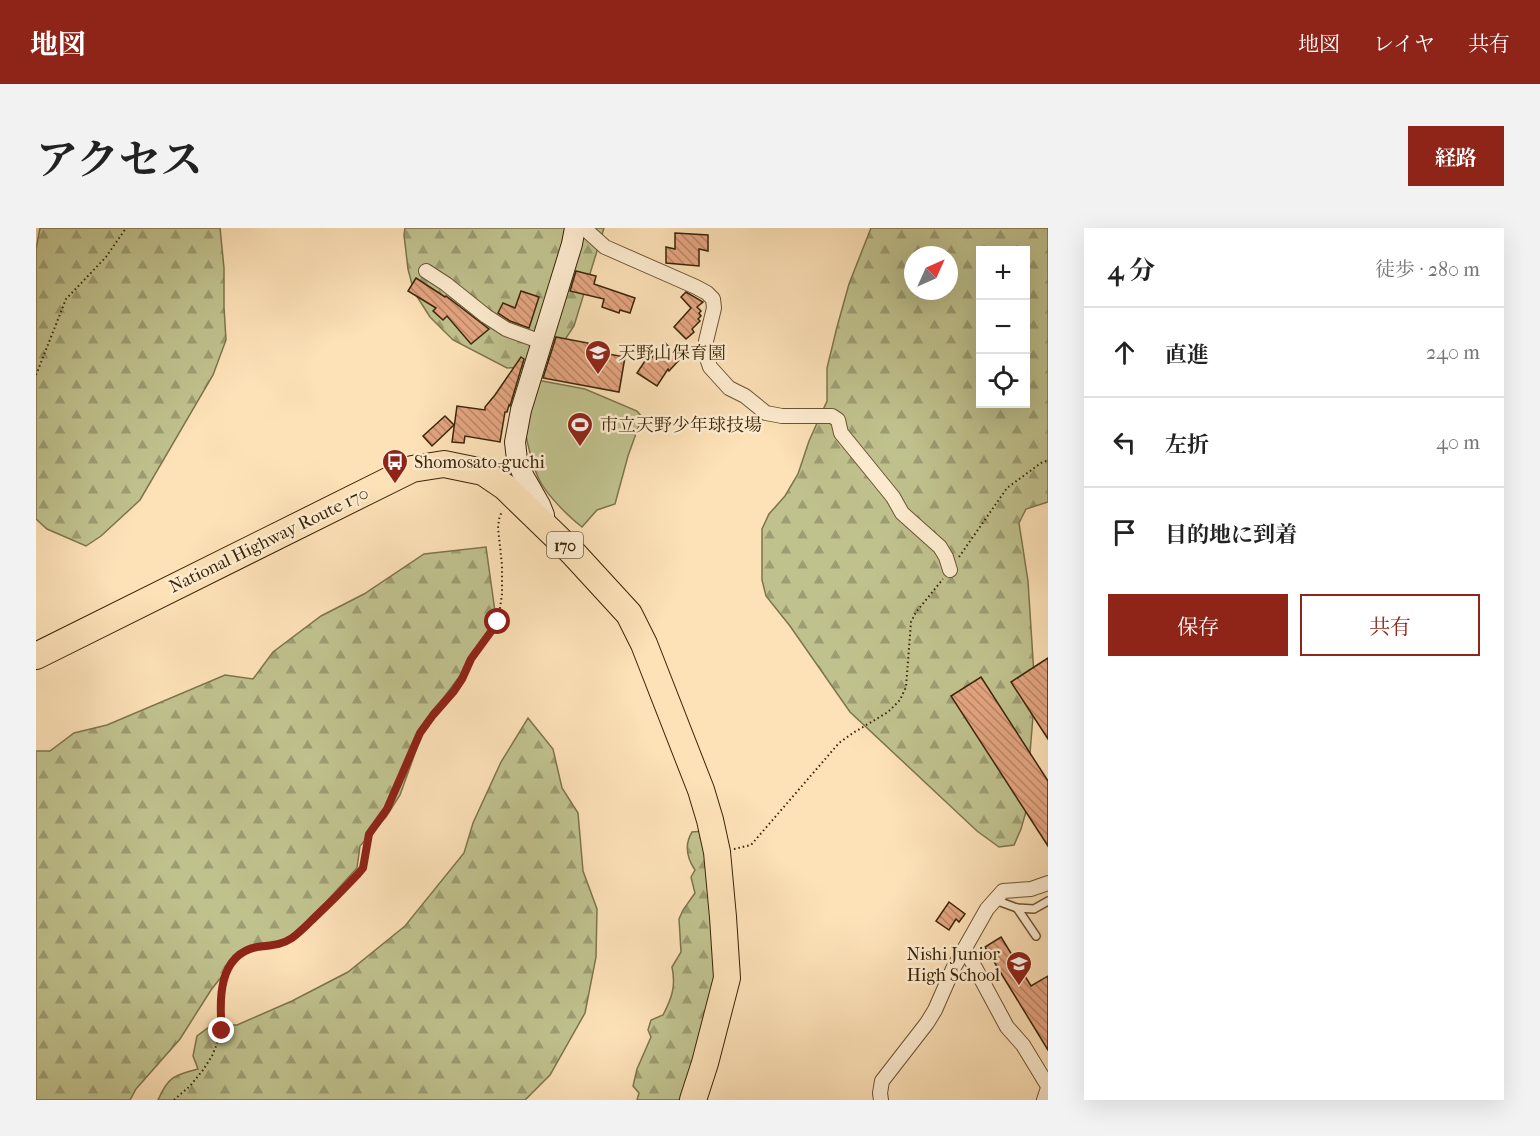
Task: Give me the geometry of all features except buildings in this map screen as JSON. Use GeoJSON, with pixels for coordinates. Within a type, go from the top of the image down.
{"type":"FeatureCollection","features":[{"type":"Feature","properties":{"kind":"highway","name":"National Highway Route 170"},"geometry":{"type":"LineString","coordinates":[[36,656],[412,469],[444,464],[483,472],[511,493],[573,553],[629,614],[644,644],[701,790],[717,852],[727,978],[693,1100]]}},
{"type":"Feature","properties":{"kind":"street"},"geometry":{"type":"LineString","coordinates":[[542,523],[544,515],[517,460],[515,442],[521,410],[575,228]]}},
{"type":"Feature","properties":{"kind":"street"},"geometry":{"type":"LineString","coordinates":[[584,228],[605,247],[707,293],[713,299],[714,308],[705,340],[706,358],[710,367],[729,388],[745,396],[766,412],[782,416],[832,416],[838,420],[841,433],[893,497],[902,513],[940,547],[950,570]]}},
{"type":"Feature","properties":{"kind":"street"},"geometry":{"type":"LineString","coordinates":[[426,271],[506,329],[542,342]]}},
{"type":"Feature","properties":{"kind":"street"},"geometry":{"type":"LineString","coordinates":[[881,1100],[882,1081],[935,1010],[953,969],[987,909],[1003,891],[1031,889],[1048,883]]}},
{"type":"Feature","properties":{"kind":"street"},"geometry":{"type":"LineString","coordinates":[[965,949],[1007,1027],[1023,1045],[1048,1087],[1044,1100]]}},
{"type":"Feature","properties":{"kind":"lane"},"geometry":{"type":"LineString","coordinates":[[995,900],[1017,908],[1034,909],[1048,901]]}},
{"type":"Feature","properties":{"kind":"lane"},"geometry":{"type":"LineString","coordinates":[[1017,908],[1036,936]]}},
{"type":"Feature","properties":{"kind":"path"},"geometry":{"type":"LineString","coordinates":[[36,375],[66,299],[106,257],[126,228]]}},
{"type":"Feature","properties":{"kind":"path"},"geometry":{"type":"LineString","coordinates":[[717,852],[751,845],[839,743],[888,712],[900,700],[906,687],[911,622],[916,612],[950,570],[1007,488],[1048,460]]}},
{"type":"Feature","properties":{"kind":"path"},"geometry":{"type":"LineString","coordinates":[[174,1100],[190,1086],[212,1056],[222,1031],[221,987],[234,959],[255,948],[279,945],[293,938],[363,868],[369,834],[387,809],[420,733],[458,685],[471,659],[498,622],[502,594],[498,528],[499,519],[511,493]]}},
{"type":"Feature","properties":{"kind":"green space"},"geometry":{"type":"Polygon","coordinates":[[[40,228],[220,228],[224,268],[226,340],[213,375],[140,500],[101,536],[86,546],[47,529],[36,519],[36,249],[40,228]]]}},
{"type":"Feature","properties":{"kind":"green space"},"geometry":{"type":"Polygon","coordinates":[[[405,228],[604,228],[574,326],[556,353],[539,366],[507,368],[453,340],[430,317],[414,292],[408,269],[405,228]]]}},
{"type":"Feature","properties":{"kind":"green space"},"geometry":{"type":"Polygon","coordinates":[[[871,228],[1048,228],[1048,502],[1026,509],[1019,523],[1028,581],[1034,675],[1029,801],[1014,845],[999,847],[977,831],[850,712],[790,626],[766,596],[762,580],[762,529],[769,514],[785,496],[798,474],[809,441],[827,401],[827,368],[849,284],[871,228]]]}},
{"type":"Feature","properties":{"kind":"green space","name":"市立天野少年球技場"},"geometry":{"type":"Polygon","coordinates":[[[537,380],[585,389],[637,411],[642,417],[628,456],[615,504],[597,510],[582,527],[549,494],[538,478],[533,462],[524,416],[537,380]]]}},
{"type":"Feature","properties":{"kind":"green space"},"geometry":{"type":"Polygon","coordinates":[[[486,547],[497,626],[427,720],[400,795],[386,817],[360,846],[357,868],[286,943],[261,946],[241,952],[211,990],[180,1039],[136,1089],[130,1100],[36,1100],[36,751],[50,751],[74,733],[107,725],[225,675],[253,679],[273,652],[321,616],[364,594],[424,554],[486,547]]]}},
{"type":"Feature","properties":{"kind":"green space"},"geometry":{"type":"Polygon","coordinates":[[[528,718],[553,749],[562,788],[578,813],[583,871],[597,909],[596,957],[585,1013],[550,1075],[525,1100],[158,1100],[165,1086],[173,1078],[198,1069],[193,1056],[197,1036],[212,1025],[237,1025],[292,1001],[348,972],[405,926],[464,853],[473,823],[501,762],[528,718]]]}},
{"type":"Feature","properties":{"kind":"green space"},"geometry":{"type":"Polygon","coordinates":[[[703,831],[719,973],[685,1100],[637,1100],[639,1093],[633,1086],[637,1069],[651,1037],[648,1030],[651,1020],[663,1015],[672,992],[674,980],[672,967],[681,952],[679,919],[695,893],[691,877],[695,870],[688,856],[688,842],[692,832],[703,831]]]}},
{"type":"Feature","properties":{"kind":"place","name":"天野山保育園"},"geometry":{"type":"Point","coordinates":[598,376]}},
{"type":"Feature","properties":{"kind":"place","name":"市立天野少年球技場"},"geometry":{"type":"Point","coordinates":[580,448]}},
{"type":"Feature","properties":{"kind":"place","name":"Shomosato-guchi"},"geometry":{"type":"Point","coordinates":[395,485]}},
{"type":"Feature","properties":{"kind":"place","name":"Nishi Junior High School"},"geometry":{"type":"Point","coordinates":[1019,987]}},
{"type":"Feature","properties":{"kind":"route"},"geometry":{"type":"LineString","coordinates":[[222,1031],[221,987],[234,959],[255,948],[279,945],[293,938],[363,868],[369,834],[387,809],[420,733],[454,691],[471,659],[498,622]]}}]}
